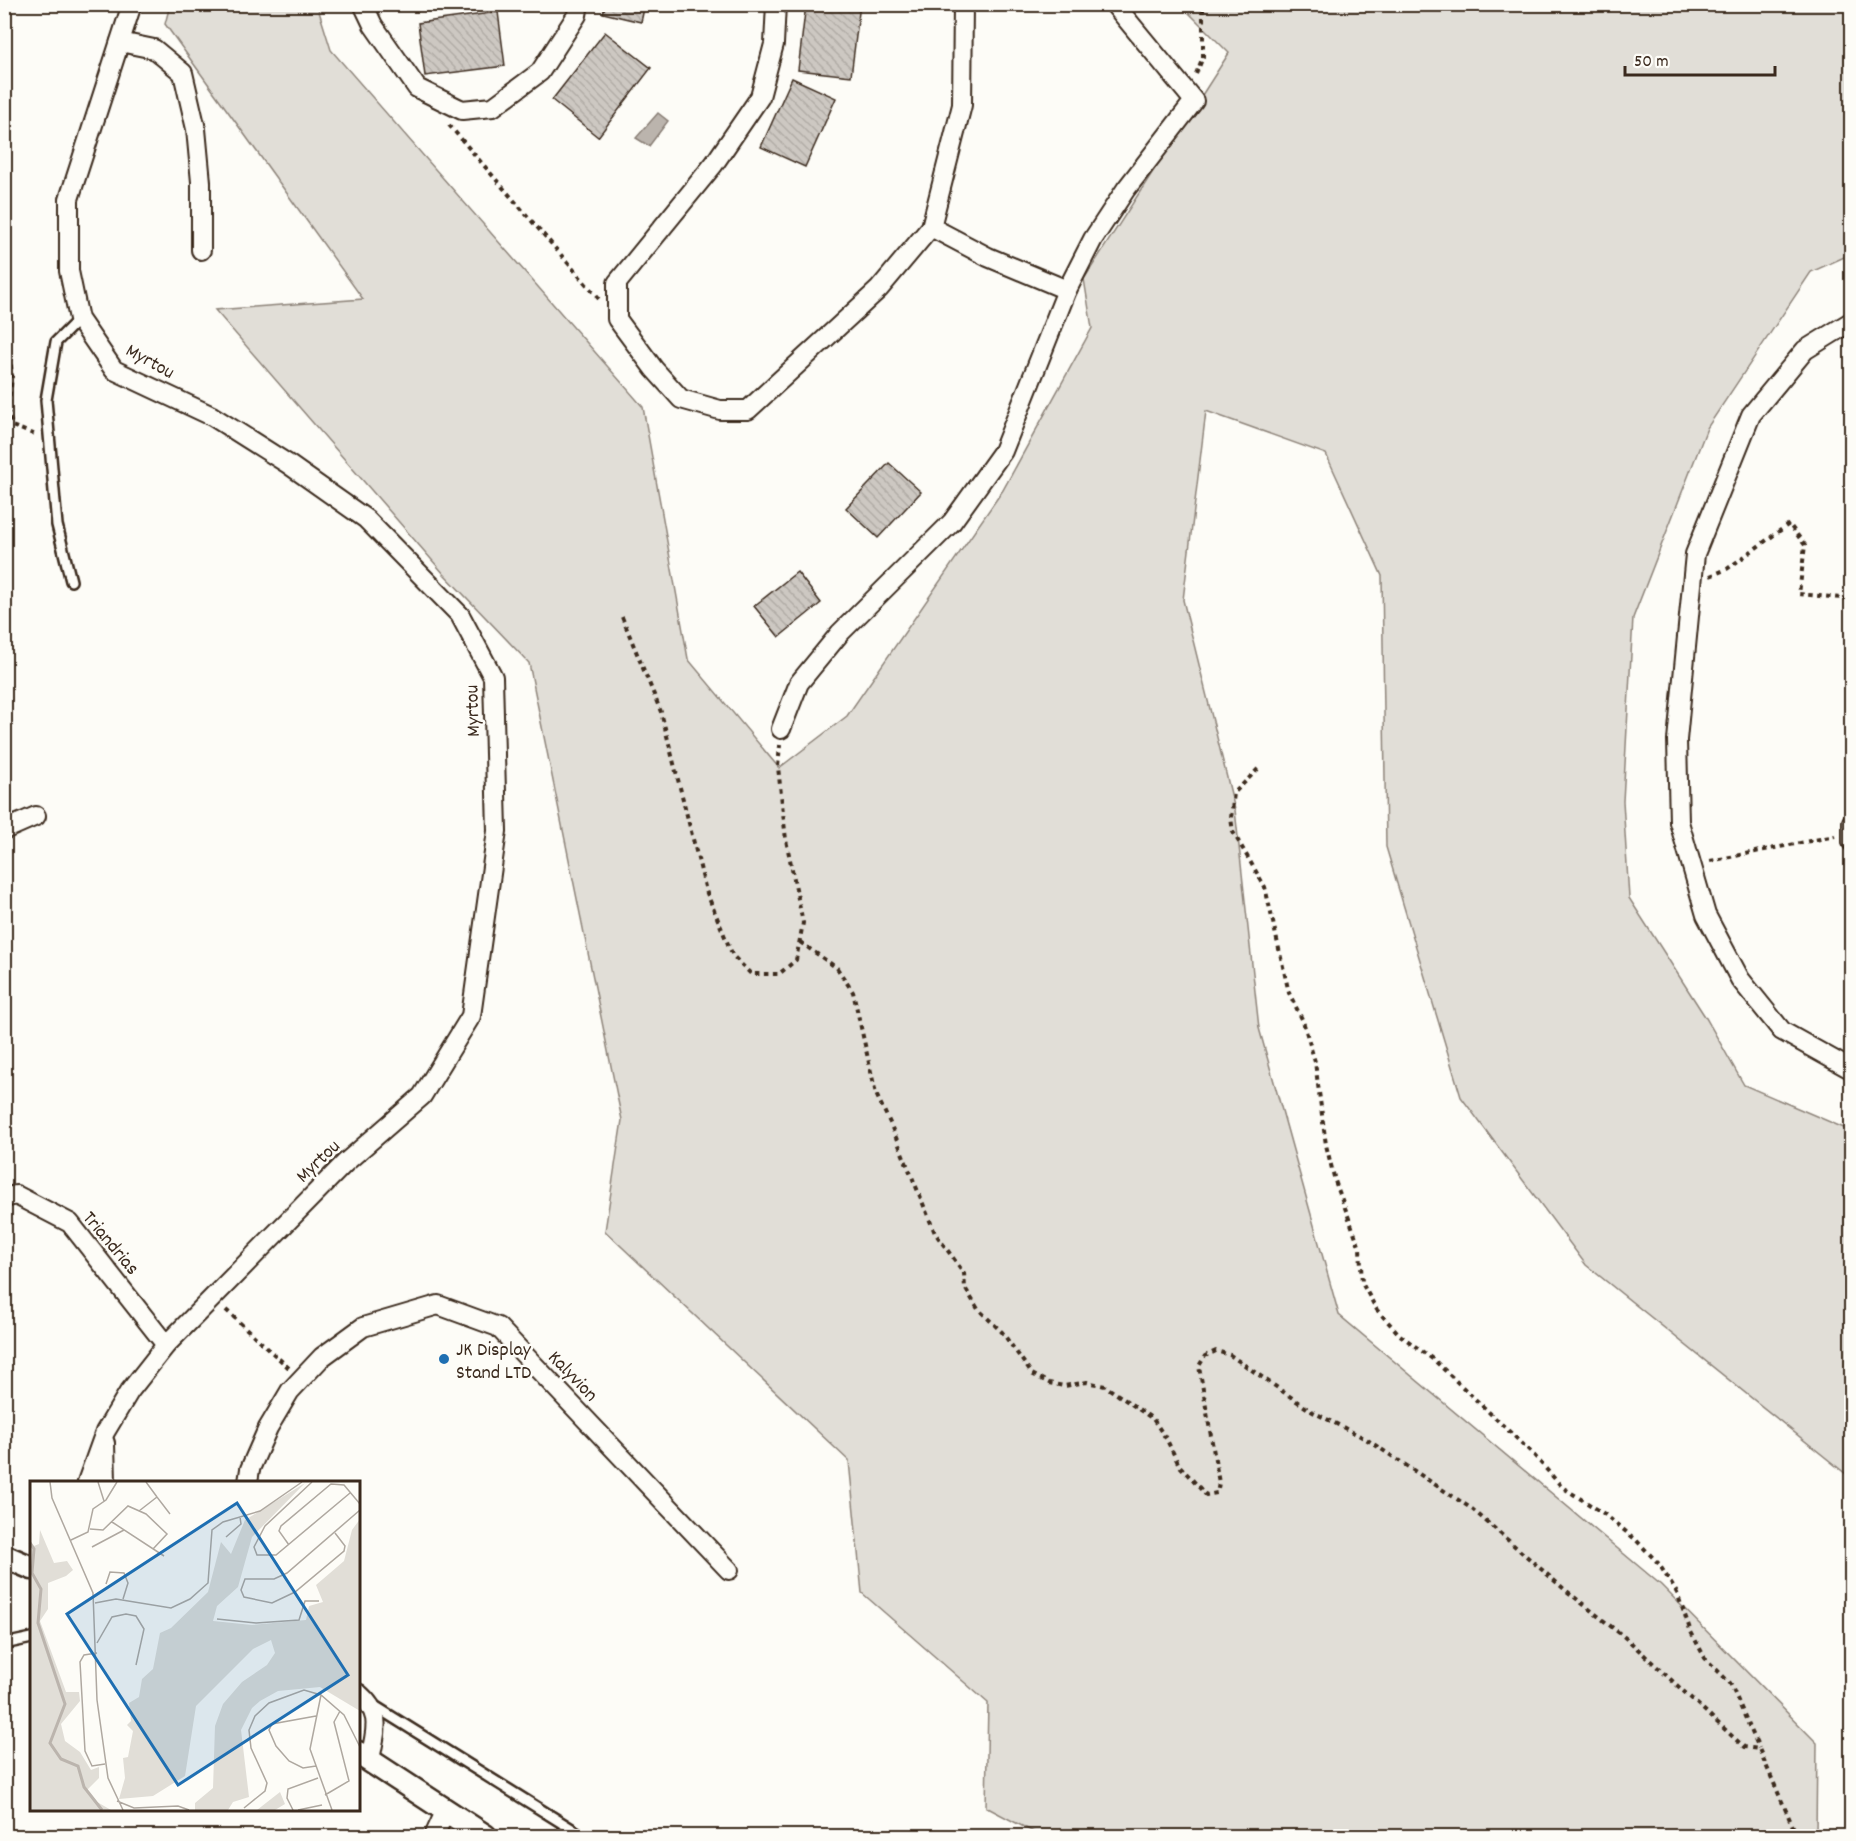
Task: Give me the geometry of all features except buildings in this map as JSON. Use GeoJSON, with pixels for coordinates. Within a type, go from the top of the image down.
{"type":"FeatureCollection","features":[{"type":"Feature","properties":{"kind":"street","name":"Myrtou"},"geometry":{"type":"LineString","coordinates":[[87,1481],[105,1432],[129,1392],[166,1345],[345,1163],[422,1096],[471,1016],[497,831],[494,677],[460,615],[366,519],[288,464],[212,416],[114,370],[79,319],[69,271],[69,199],[132,4]]}},
{"type":"Feature","properties":{"kind":"street"},"geometry":{"type":"LineString","coordinates":[[363,4],[373,25],[417,88],[462,110],[493,107],[540,72],[577,15],[579,4]]}},
{"type":"Feature","properties":{"kind":"street"},"geometry":{"type":"LineString","coordinates":[[776,4],[774,44],[760,97],[714,164],[616,284],[616,320],[654,369],[681,399],[720,410],[748,410],[879,289],[931,227],[962,105],[963,4]]}},
{"type":"Feature","properties":{"kind":"street"},"geometry":{"type":"LineString","coordinates":[[781,729],[799,683],[840,633],[952,522],[1003,451],[1067,290],[1093,239],[1119,199],[1194,101],[1114,4]]}},
{"type":"Feature","properties":{"kind":"street"},"geometry":{"type":"LineString","coordinates":[[120,42],[154,50],[183,73],[196,129],[201,182],[201,250]]}},
{"type":"Feature","properties":{"kind":"street"},"geometry":{"type":"LineString","coordinates":[[931,227],[988,257],[1067,290]]}},
{"type":"Feature","properties":{"kind":"street"},"geometry":{"type":"LineString","coordinates":[[1851,321],[1805,350],[1750,415],[1695,554],[1677,740],[1679,822],[1706,915],[1740,979],[1782,1031],[1851,1070]]}},
{"type":"Feature","properties":{"kind":"street"},"geometry":{"type":"LineString","coordinates":[[4,830],[36,816]]}},
{"type":"Feature","properties":{"kind":"street"},"geometry":{"type":"LineString","coordinates":[[1851,822],[1851,842]]}},
{"type":"Feature","properties":{"kind":"street","name":"Triandrias"},"geometry":{"type":"LineString","coordinates":[[4,1198],[16,1195],[70,1223],[166,1345]]}},
{"type":"Feature","properties":{"kind":"street","name":"Kalyvion"},"geometry":{"type":"LineString","coordinates":[[248,1481],[250,1469],[268,1428],[290,1391],[322,1357],[363,1327],[438,1305],[498,1327],[729,1569]]}},
{"type":"Feature","properties":{"kind":"street"},"geometry":{"type":"LineString","coordinates":[[105,1432],[105,1481]]}},
{"type":"Feature","properties":{"kind":"street"},"geometry":{"type":"LineString","coordinates":[[4,1556],[30,1567]]}},
{"type":"Feature","properties":{"kind":"street"},"geometry":{"type":"LineString","coordinates":[[365,1699],[376,1721],[364,1756],[485,1836]]}},
{"type":"Feature","properties":{"kind":"street"},"geometry":{"type":"LineString","coordinates":[[434,1836],[446,1810]]}},
{"type":"Feature","properties":{"kind":"lane"},"geometry":{"type":"LineString","coordinates":[[71,581],[57,525],[46,400],[56,342],[79,319]]}},
{"type":"Feature","properties":{"kind":"lane"},"geometry":{"type":"LineString","coordinates":[[4,1644],[30,1638]]}},
{"type":"Feature","properties":{"kind":"lane"},"geometry":{"type":"LineString","coordinates":[[365,1699],[583,1836]]}},
{"type":"Feature","properties":{"kind":"path"},"geometry":{"type":"LineString","coordinates":[[1188,94],[1203,57],[1203,4]]}},
{"type":"Feature","properties":{"kind":"path"},"geometry":{"type":"LineString","coordinates":[[447,124],[616,320]]}},
{"type":"Feature","properties":{"kind":"path"},"geometry":{"type":"LineString","coordinates":[[4,302],[12,376],[8,411],[12,426],[48,440]]}},
{"type":"Feature","properties":{"kind":"path"},"geometry":{"type":"LineString","coordinates":[[1692,583],[1726,569],[1788,524],[1805,546],[1798,594],[1851,599]]}},
{"type":"Feature","properties":{"kind":"path"},"geometry":{"type":"LineString","coordinates":[[622,617],[662,712],[706,891],[734,956],[751,974],[779,974],[796,960],[803,923],[786,840],[778,767],[781,729]]}},
{"type":"Feature","properties":{"kind":"path"},"geometry":{"type":"LineString","coordinates":[[1258,769],[1234,793],[1233,832],[1265,887],[1288,993],[1303,1021],[1315,1062],[1326,1145],[1335,1181],[1360,1248],[1362,1283],[1377,1310],[1400,1335],[1434,1360],[1532,1453],[1562,1487],[1603,1513],[1635,1539],[1659,1564],[1677,1593],[1691,1632],[1705,1658],[1730,1683],[1797,1836]]}},
{"type":"Feature","properties":{"kind":"path"},"geometry":{"type":"LineString","coordinates":[[1692,865],[1851,833]]}},
{"type":"Feature","properties":{"kind":"path"},"geometry":{"type":"LineString","coordinates":[[800,942],[837,968],[853,992],[876,1094],[934,1233],[964,1273],[965,1288],[978,1309],[1002,1332],[1032,1374],[1049,1383],[1064,1386],[1086,1383],[1105,1386],[1122,1396],[1153,1419],[1167,1440],[1179,1465],[1206,1495],[1217,1492],[1219,1483],[1199,1366],[1205,1356],[1216,1351],[1230,1355],[1311,1411],[1366,1439],[1472,1509],[1563,1588],[1628,1640],[1744,1747],[1759,1749]]}},
{"type":"Feature","properties":{"kind":"path"},"geometry":{"type":"LineString","coordinates":[[230,1314],[302,1379]]}},
{"type":"Feature","properties":{"kind":"shaded area"},"geometry":{"type":"Polygon","coordinates":[[[170,5],[317,5],[331,50],[643,407],[688,659],[779,768],[847,716],[1003,490],[1092,328],[1084,279],[1229,53],[1181,5],[1851,5],[1851,254],[1811,272],[1707,428],[1633,618],[1623,801],[1629,898],[1706,1018],[1744,1085],[1851,1131],[1851,1478],[1586,1265],[1461,1097],[1386,847],[1382,576],[1326,454],[1206,411],[1183,600],[1235,810],[1259,1028],[1339,1315],[1661,1585],[1817,1743],[1816,1836],[1041,1836],[986,1807],[988,1703],[862,1593],[849,1461],[605,1231],[622,1120],[529,663],[444,574],[215,310],[363,299],[165,24],[170,5]]]}},
{"type":"Feature","properties":{"kind":"shaded area"},"geometry":{"type":"Polygon","coordinates":[[[658,113],[668,121],[649,146],[636,138],[658,113]]]}},
{"type":"Feature","properties":{"kind":"place","name":"JK Display Stand LTD"},"geometry":{"type":"Point","coordinates":[444,1359]}}]}
